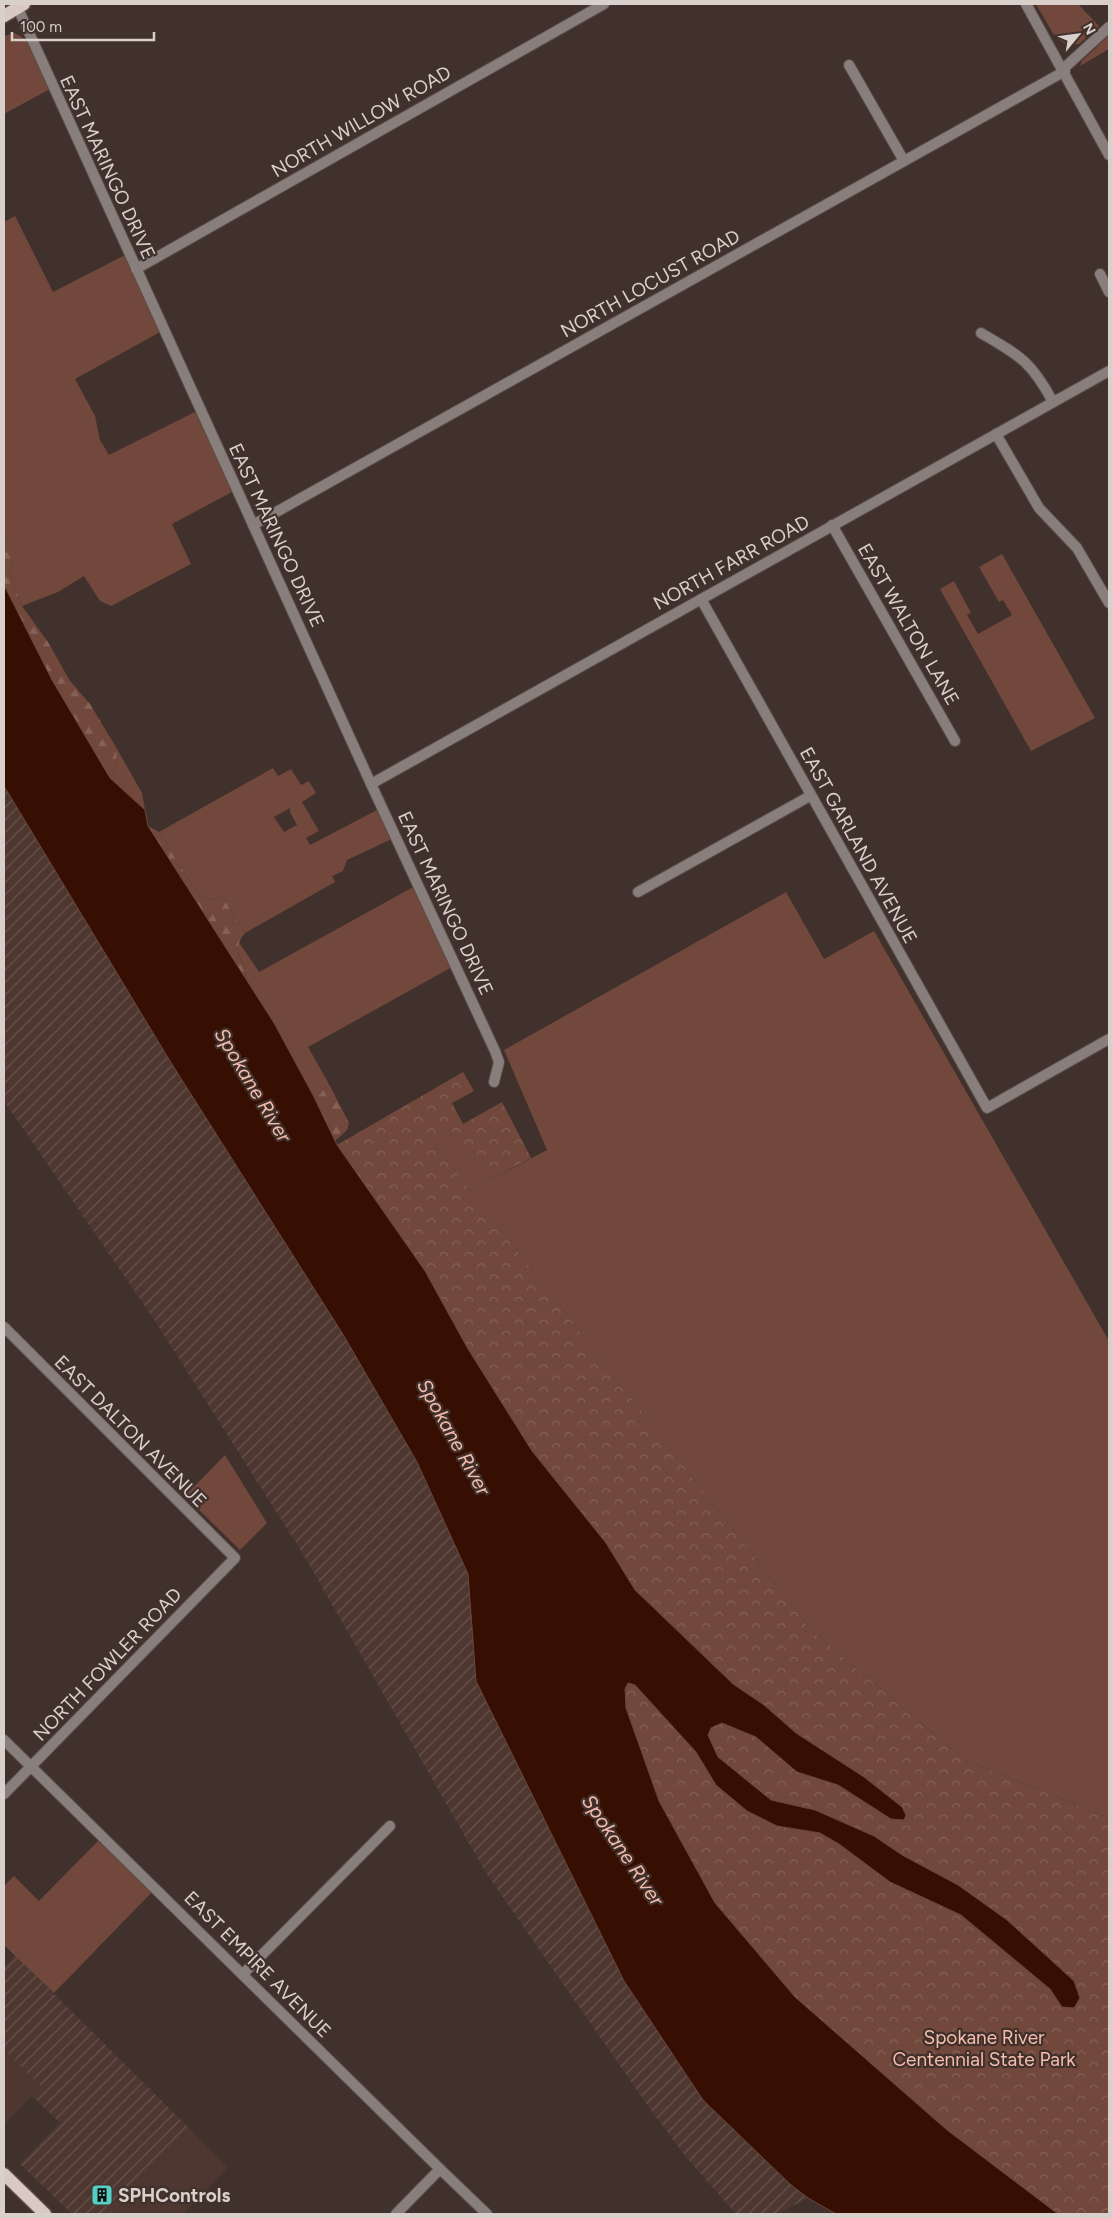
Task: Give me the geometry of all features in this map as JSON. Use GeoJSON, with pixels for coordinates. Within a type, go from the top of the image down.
{"type":"FeatureCollection","features":[{"type":"Feature","properties":{"kind":"main road"},"geometry":{"type":"LineString","coordinates":[[4,16],[19,5]]}},
{"type":"Feature","properties":{"kind":"main road"},"geometry":{"type":"LineString","coordinates":[[4,2174],[45,2214]]}},
{"type":"Feature","properties":{"kind":"street","name":"NORTH WILLOW ROAD"},"geometry":{"type":"LineString","coordinates":[[136,269],[604,4]]}},
{"type":"Feature","properties":{"kind":"street"},"geometry":{"type":"LineString","coordinates":[[1026,4],[1064,70],[1109,156]]}},
{"type":"Feature","properties":{"kind":"street","name":"EAST MARINGO DRIVE"},"geometry":{"type":"LineString","coordinates":[[19,5],[136,269],[495,1051],[499,1062],[494,1082]]}},
{"type":"Feature","properties":{"kind":"street","name":"NORTH LOCUST ROAD"},"geometry":{"type":"LineString","coordinates":[[253,525],[1064,70],[1109,26]]}},
{"type":"Feature","properties":{"kind":"street"},"geometry":{"type":"LineString","coordinates":[[849,65],[904,161]]}},
{"type":"Feature","properties":{"kind":"street"},"geometry":{"type":"LineString","coordinates":[[1100,274],[1109,292]]}},
{"type":"Feature","properties":{"kind":"street"},"geometry":{"type":"LineString","coordinates":[[981,333],[1025,360],[1039,376],[1053,402]]}},
{"type":"Feature","properties":{"kind":"street","name":"NORTH FARR ROAD"},"geometry":{"type":"LineString","coordinates":[[371,784],[1109,370]]}},
{"type":"Feature","properties":{"kind":"street"},"geometry":{"type":"LineString","coordinates":[[996,434],[1039,508],[1077,548],[1109,603]]}},
{"type":"Feature","properties":{"kind":"street","name":"EAST WALTON LANE"},"geometry":{"type":"LineString","coordinates":[[832,525],[955,741]]}},
{"type":"Feature","properties":{"kind":"street","name":"EAST GARLAND AVENUE"},"geometry":{"type":"LineString","coordinates":[[701,599],[987,1108],[1109,1039]]}},
{"type":"Feature","properties":{"kind":"street"},"geometry":{"type":"LineString","coordinates":[[638,892],[810,796]]}},
{"type":"Feature","properties":{"kind":"street","name":"EAST DALTON AVENUE"},"geometry":{"type":"LineString","coordinates":[[4,1330],[235,1558]]}},
{"type":"Feature","properties":{"kind":"street","name":"NORTH FOWLER ROAD"},"geometry":{"type":"LineString","coordinates":[[4,1794],[235,1558]]}},
{"type":"Feature","properties":{"kind":"street","name":"EAST EMPIRE AVENUE"},"geometry":{"type":"LineString","coordinates":[[4,1740],[487,2214]]}},
{"type":"Feature","properties":{"kind":"street"},"geometry":{"type":"LineString","coordinates":[[244,1974],[390,1826]]}},
{"type":"Feature","properties":{"kind":"street"},"geometry":{"type":"LineString","coordinates":[[396,2214],[440,2168]]}},
{"type":"Feature","properties":{"kind":"shaded area"},"geometry":{"type":"Polygon","coordinates":[[[4,786],[170,1061],[344,1336],[417,1462],[468,1574],[476,1681],[624,1981],[703,2100],[790,2184],[808,2198],[777,2214],[736,2214],[686,2157],[650,2109],[486,1873],[303,1554],[153,1318],[4,1101],[4,786]]]}},
{"type":"Feature","properties":{"kind":"shaded area"},"geometry":{"type":"Polygon","coordinates":[[[15,1955],[191,2130],[110,2214],[72,2214],[20,2164],[60,2123],[32,2096],[41,2086],[4,2050],[4,1967],[15,1955]]]}},
{"type":"Feature","properties":{"kind":"shaded area"},"geometry":{"type":"Polygon","coordinates":[[[4,2050],[42,2086],[4,2125],[4,2050]]]}},
{"type":"Feature","properties":{"kind":"shaded area"},"geometry":{"type":"Polygon","coordinates":[[[191,2130],[228,2167],[183,2214],[110,2214],[191,2130]]]}},
{"type":"Feature","properties":{"kind":"green space"},"geometry":{"type":"Polygon","coordinates":[[[1036,4],[1078,4],[1099,26],[1079,44],[1068,46],[1055,37],[1036,4]]]}},
{"type":"Feature","properties":{"kind":"green space"},"geometry":{"type":"Polygon","coordinates":[[[14,33],[21,36],[32,49],[50,89],[4,114],[4,36],[14,33]]]}},
{"type":"Feature","properties":{"kind":"green space"},"geometry":{"type":"Polygon","coordinates":[[[1109,35],[1109,49],[1080,66],[1082,61],[1109,35]]]}},
{"type":"Feature","properties":{"kind":"green space"},"geometry":{"type":"Polygon","coordinates":[[[15,216],[53,292],[125,255],[160,332],[75,379],[95,416],[100,440],[109,455],[197,411],[232,492],[172,524],[191,564],[111,606],[100,601],[84,576],[58,592],[22,606],[9,570],[15,559],[15,547],[10,540],[4,539],[4,222],[15,216]]]}},
{"type":"Feature","properties":{"kind":"green space"},"geometry":{"type":"Polygon","coordinates":[[[4,539],[10,540],[15,547],[15,559],[9,570],[22,606],[48,642],[70,681],[90,704],[117,749],[116,767],[110,779],[52,680],[4,585],[4,539]]]}},
{"type":"Feature","properties":{"kind":"green space"},"geometry":{"type":"Polygon","coordinates":[[[1002,554],[1095,718],[1031,751],[940,589],[954,581],[971,613],[967,615],[978,634],[1012,615],[1003,600],[999,602],[979,567],[1002,554]]]}},
{"type":"Feature","properties":{"kind":"green space"},"geometry":{"type":"Polygon","coordinates":[[[117,749],[142,793],[145,810],[110,779],[116,767],[117,749]]]}},
{"type":"Feature","properties":{"kind":"green space"},"geometry":{"type":"Polygon","coordinates":[[[273,768],[278,776],[291,769],[301,785],[309,781],[316,793],[302,802],[319,831],[306,838],[310,845],[379,809],[392,839],[347,860],[343,871],[332,876],[335,882],[245,933],[222,896],[215,900],[200,897],[159,832],[273,768]],[[290,808],[274,817],[284,832],[297,825],[290,812],[290,808]]]}},
{"type":"Feature","properties":{"kind":"green space"},"geometry":{"type":"Polygon","coordinates":[[[148,826],[159,832],[200,897],[215,900],[222,896],[245,933],[240,940],[238,951],[246,973],[246,980],[148,826]]]}},
{"type":"Feature","properties":{"kind":"green space"},"geometry":{"type":"Polygon","coordinates":[[[415,886],[452,967],[308,1047],[329,1084],[315,1099],[274,1023],[246,980],[245,970],[238,951],[238,941],[259,972],[415,886]]]}},
{"type":"Feature","properties":{"kind":"green space"},"geometry":{"type":"Polygon","coordinates":[[[786,892],[824,959],[874,931],[1109,1341],[1109,1818],[965,1760],[811,1630],[432,1141],[452,1130],[490,1180],[547,1150],[504,1050],[786,892]]]}},
{"type":"Feature","properties":{"kind":"green space","name":"Spokane River Centennial State Park"},"geometry":{"type":"Polygon","coordinates":[[[463,1072],[474,1091],[452,1103],[463,1124],[502,1102],[531,1158],[490,1180],[452,1131],[433,1142],[811,1630],[965,1760],[1109,1818],[1109,2214],[1058,2214],[947,2130],[795,1997],[715,1903],[659,1802],[626,1708],[625,1689],[628,1683],[635,1685],[696,1752],[716,1785],[777,1826],[820,1833],[839,1844],[890,1882],[961,1915],[1050,1989],[1062,2007],[1074,1981],[1007,1920],[958,1885],[902,1855],[874,1836],[815,1810],[771,1800],[718,1757],[708,1736],[711,1728],[722,1723],[756,1737],[797,1772],[838,1785],[891,1819],[902,1807],[864,1777],[796,1733],[764,1705],[733,1684],[635,1590],[606,1543],[532,1451],[468,1349],[425,1271],[337,1145],[463,1072]]]}},
{"type":"Feature","properties":{"kind":"green space"},"geometry":{"type":"Polygon","coordinates":[[[329,1084],[349,1123],[347,1130],[335,1141],[315,1099],[329,1084]]]}},
{"type":"Feature","properties":{"kind":"green space"},"geometry":{"type":"Polygon","coordinates":[[[225,1455],[267,1523],[240,1550],[185,1496],[225,1455]]]}},
{"type":"Feature","properties":{"kind":"green space"},"geometry":{"type":"Polygon","coordinates":[[[98,1841],[152,1892],[54,1993],[4,1945],[4,1886],[14,1876],[39,1901],[98,1841]]]}},
{"type":"Feature","properties":{"kind":"water","name":"Spokane River"},"geometry":{"type":"Polygon","coordinates":[[[4,585],[52,680],[110,778],[145,810],[148,826],[274,1023],[313,1095],[337,1145],[425,1271],[468,1349],[532,1451],[606,1543],[635,1590],[733,1684],[764,1705],[796,1733],[864,1777],[902,1807],[906,1815],[904,1820],[891,1819],[838,1785],[797,1772],[756,1737],[722,1723],[711,1728],[708,1735],[718,1757],[771,1800],[815,1810],[874,1836],[902,1855],[958,1885],[1007,1920],[1074,1981],[1080,1998],[1074,2008],[1062,2007],[1050,1989],[961,1915],[890,1882],[839,1844],[820,1833],[777,1826],[747,1811],[716,1785],[696,1752],[635,1685],[628,1683],[625,1689],[626,1708],[659,1801],[715,1903],[795,1997],[947,2130],[1058,2214],[836,2214],[808,2198],[790,2184],[703,2100],[624,1981],[476,1681],[468,1574],[417,1462],[344,1336],[170,1061],[4,786],[4,585]]]}},
{"type":"Feature","properties":{"kind":"place","name":"SPHControls"},"geometry":{"type":"Point","coordinates":[102,2195]}}]}
